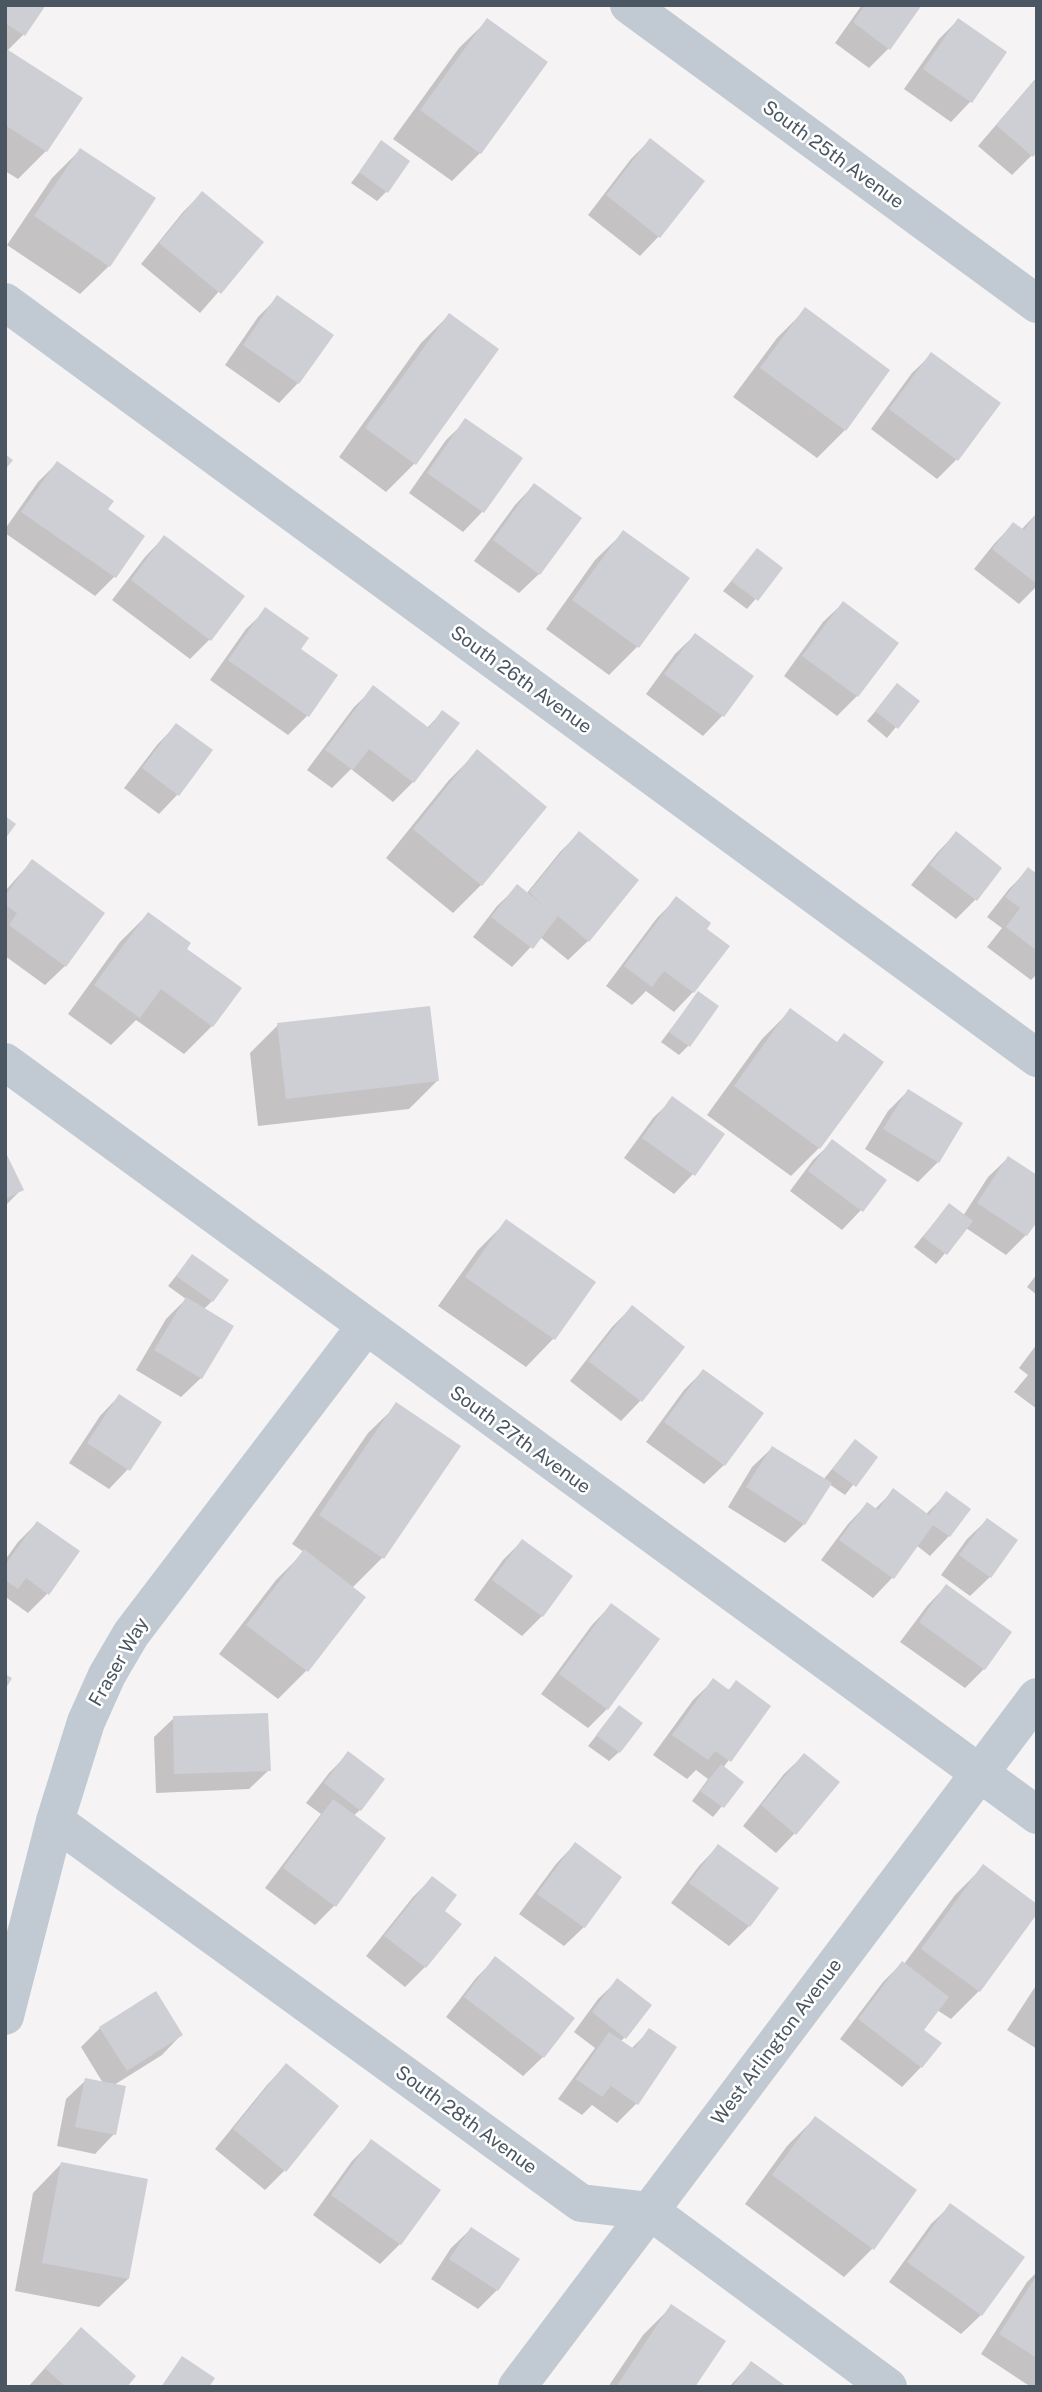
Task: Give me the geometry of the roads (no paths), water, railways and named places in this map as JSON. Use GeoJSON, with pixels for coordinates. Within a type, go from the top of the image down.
{"type":"FeatureCollection","features":[{"type":"Feature","properties":{"kind":"street","name":"South 25th Avenue"},"geometry":{"type":"LineString","coordinates":[[629,5],[1037,304]]}},
{"type":"Feature","properties":{"kind":"street","name":"South 26th Avenue"},"geometry":{"type":"LineString","coordinates":[[5,302],[1037,1058]]}},
{"type":"Feature","properties":{"kind":"street","name":"South 27th Avenue"},"geometry":{"type":"LineString","coordinates":[[5,1062],[1037,1815]]}},
{"type":"Feature","properties":{"kind":"street","name":"Fraser Way"},"geometry":{"type":"LineString","coordinates":[[5,2016],[55,1821],[86,1722],[107,1675],[131,1634],[365,1327]]}},
{"type":"Feature","properties":{"kind":"street","name":"West Arlington Avenue"},"geometry":{"type":"LineString","coordinates":[[517,2387],[1037,1697]]}},
{"type":"Feature","properties":{"kind":"street","name":"South 28th Avenue"},"geometry":{"type":"LineString","coordinates":[[55,1821],[581,2203],[649,2211],[888,2387]]}}]}
